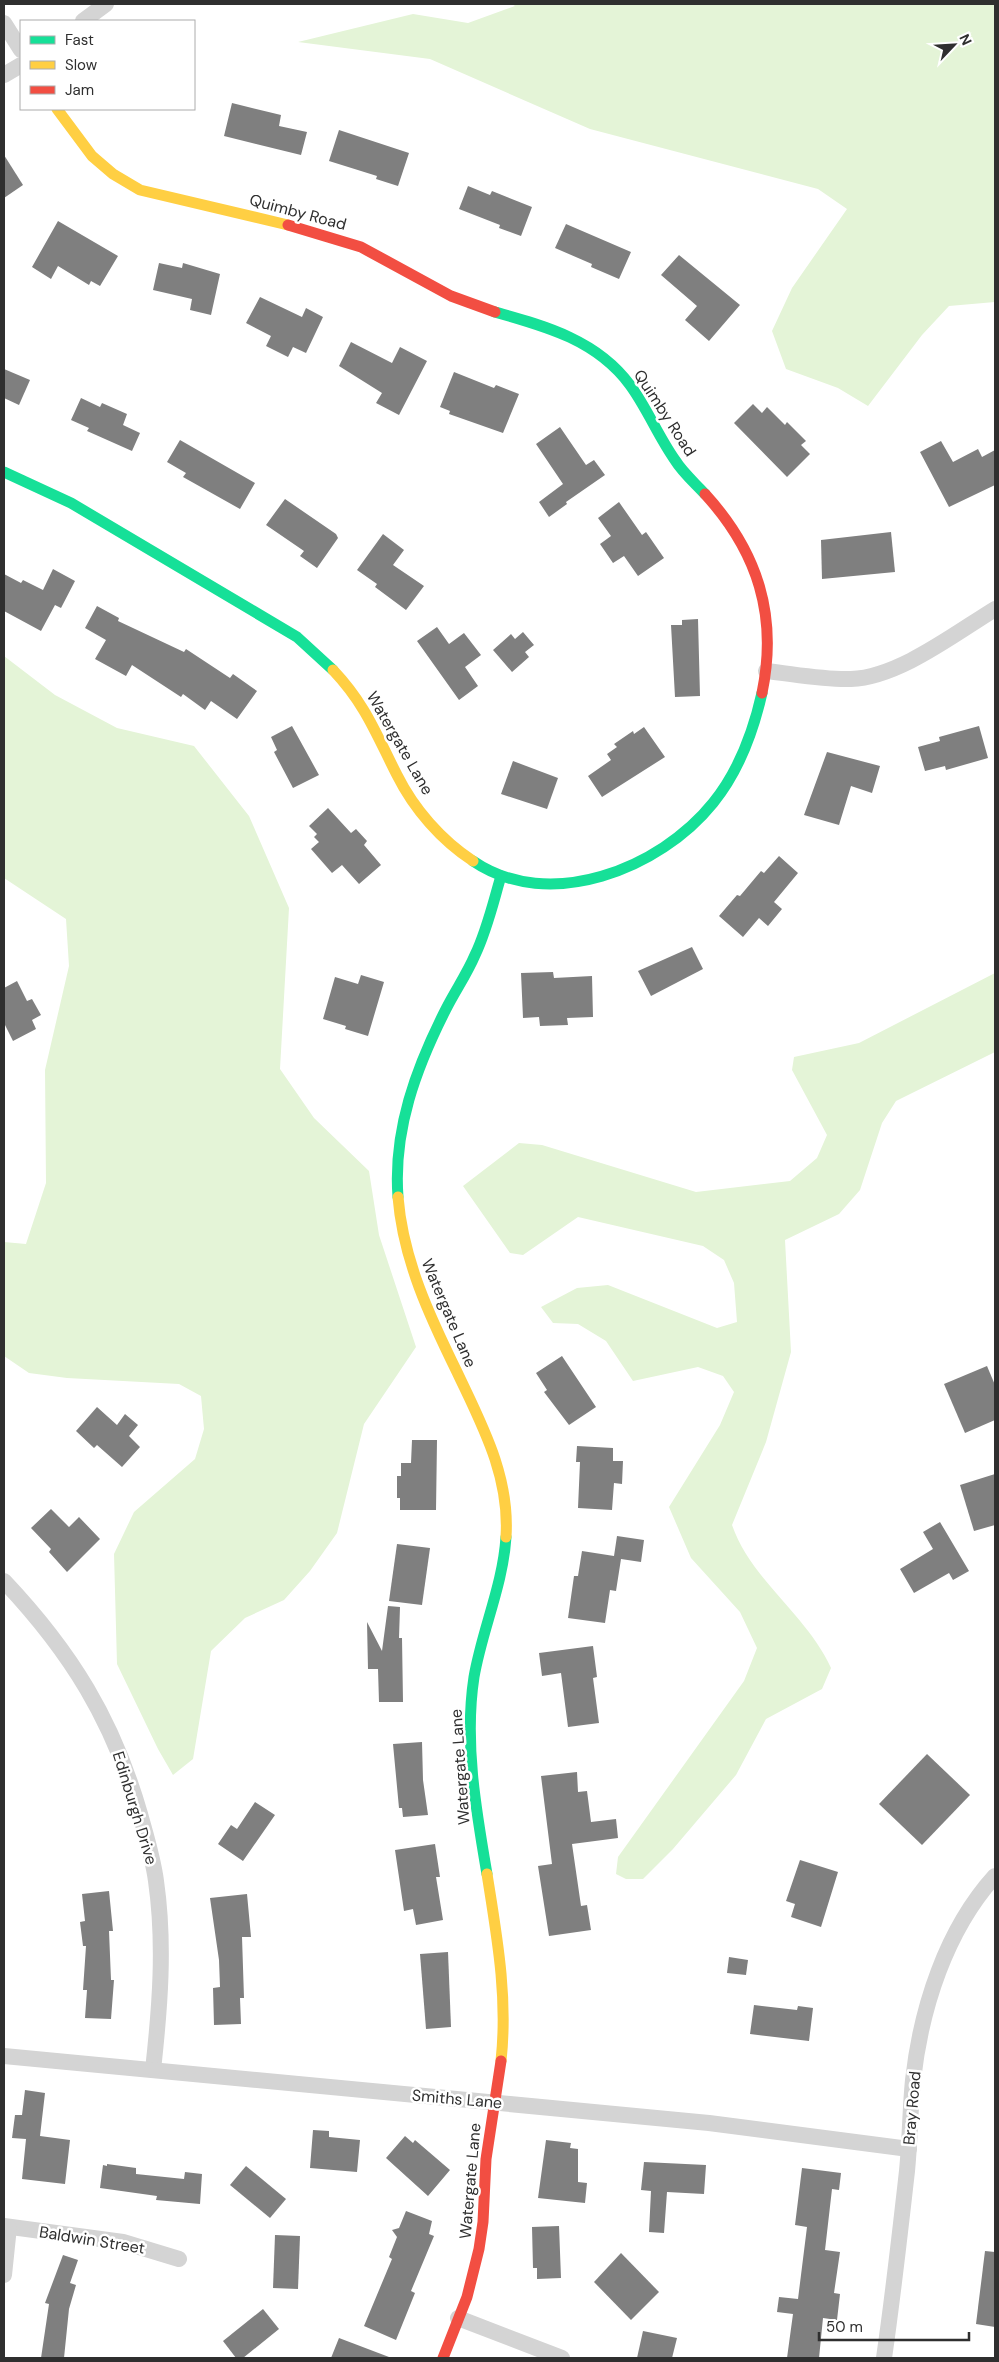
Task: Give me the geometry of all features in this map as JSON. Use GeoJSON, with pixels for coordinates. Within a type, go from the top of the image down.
{"type":"FeatureCollection","features":[{"type":"Feature","properties":{"kind":"street"},"geometry":{"type":"LineString","coordinates":[[84,20],[106,4]]}},
{"type":"Feature","properties":{"kind":"street"},"geometry":{"type":"LineString","coordinates":[[4,22],[20,48]]}},
{"type":"Feature","properties":{"kind":"street"},"geometry":{"type":"LineString","coordinates":[[4,75],[20,66]]}},
{"type":"Feature","properties":{"kind":"street","name":"Quimby Road"},"geometry":{"type":"LineString","coordinates":[[58,110],[100,166],[119,180],[140,190],[321,233],[363,247],[402,266],[442,292],[466,303],[519,317],[566,333],[606,359],[628,382],[644,405],[660,437],[677,464],[721,513],[748,558],[767,614],[766,671],[753,730],[739,765],[725,790],[704,815],[678,837],[638,862],[615,871],[577,883],[552,885],[527,884],[501,876]]}},
{"type":"Feature","properties":{"kind":"street","name":"Watergate Lane"},"geometry":{"type":"LineString","coordinates":[[4,472],[72,503],[297,637],[324,660],[348,686],[368,715],[399,779],[419,809],[441,835],[465,856],[501,876],[473,961],[444,1011],[416,1076],[404,1116],[398,1151],[397,1179],[404,1241],[416,1287],[488,1438],[504,1487],[508,1514],[507,1541],[497,1587],[479,1647],[471,1705],[472,1747],[478,1815],[504,1984],[503,2038],[486,2157],[483,2229],[479,2255],[443,2358]]}},
{"type":"Feature","properties":{"kind":"street"},"geometry":{"type":"LineString","coordinates":[[766,671],[852,679],[877,674],[897,668],[995,609]]}},
{"type":"Feature","properties":{"kind":"street","name":"Edinburgh Drive"},"geometry":{"type":"LineString","coordinates":[[4,1581],[33,1612],[63,1649],[94,1698],[112,1735],[133,1789],[156,1880],[160,1927],[161,1987],[153,2070]]}},
{"type":"Feature","properties":{"kind":"street","name":"Bray Road"},"geometry":{"type":"LineString","coordinates":[[884,2358],[897,2266],[909,2149],[913,2080],[918,2044],[929,2000],[945,1957],[965,1916],[995,1876]]}},
{"type":"Feature","properties":{"kind":"street","name":"Smiths Lane"},"geometry":{"type":"LineString","coordinates":[[4,2056],[709,2123],[909,2149]]}},
{"type":"Feature","properties":{"kind":"street"},"geometry":{"type":"LineString","coordinates":[[4,2275],[6,2227]]}},
{"type":"Feature","properties":{"kind":"street","name":"Baldwin Street"},"geometry":{"type":"LineString","coordinates":[[6,2227],[122,2242],[180,2259]]}},
{"type":"Feature","properties":{"kind":"street"},"geometry":{"type":"LineString","coordinates":[[458,2318],[562,2358]]}},
{"type":"Feature","properties":{"kind":"shaded area"},"geometry":{"type":"Polygon","coordinates":[[[512,4],[995,4],[995,302],[949,306],[922,335],[868,406],[838,388],[786,369],[772,331],[792,288],[847,209],[818,189],[590,129],[430,59],[298,42],[413,14],[468,23],[515,6],[512,4]]]}},
{"type":"Feature","properties":{"kind":"shaded area"},"geometry":{"type":"Polygon","coordinates":[[[4,656],[55,695],[117,728],[194,746],[249,816],[289,908],[280,1069],[314,1118],[369,1171],[379,1235],[416,1347],[364,1424],[337,1533],[310,1571],[284,1600],[245,1618],[211,1651],[193,1759],[173,1775],[158,1749],[117,1664],[114,1554],[134,1512],[195,1459],[204,1429],[201,1396],[179,1384],[67,1378],[29,1373],[4,1356],[4,1242],[26,1244],[46,1183],[45,1070],[69,966],[66,919],[4,878],[4,656]]]}},
{"type":"Feature","properties":{"kind":"shaded area"},"geometry":{"type":"Polygon","coordinates":[[[995,973],[995,1052],[896,1101],[882,1123],[860,1190],[839,1214],[785,1240],[791,1352],[766,1442],[732,1525],[752,1563],[808,1631],[821,1649],[831,1668],[822,1689],[766,1719],[736,1775],[673,1849],[643,1879],[626,1879],[616,1874],[618,1857],[744,1681],[757,1648],[740,1612],[691,1558],[669,1507],[720,1425],[734,1392],[723,1376],[698,1367],[633,1381],[606,1341],[578,1324],[553,1323],[541,1307],[577,1288],[608,1285],[717,1328],[737,1322],[734,1283],[724,1260],[703,1246],[578,1217],[523,1255],[510,1253],[463,1186],[519,1143],[542,1145],[696,1192],[790,1181],[817,1158],[827,1135],[792,1070],[794,1057],[859,1043],[995,973]]]}},
{"type":"Feature","properties":{"kind":"building"},"geometry":{"type":"Polygon","coordinates":[[[232,103],[281,115],[279,126],[307,132],[301,155],[224,136],[232,103]]]}},
{"type":"Feature","properties":{"kind":"building"},"geometry":{"type":"Polygon","coordinates":[[[339,130],[409,153],[398,186],[376,179],[377,176],[329,161],[339,130]]]}},
{"type":"Feature","properties":{"kind":"building"},"geometry":{"type":"Polygon","coordinates":[[[4,155],[23,185],[4,198],[4,155]]]}},
{"type":"Feature","properties":{"kind":"building"},"geometry":{"type":"Polygon","coordinates":[[[468,186],[490,195],[492,191],[532,207],[521,236],[499,228],[500,225],[459,209],[468,186]]]}},
{"type":"Feature","properties":{"kind":"building"},"geometry":{"type":"Polygon","coordinates":[[[58,221],[118,256],[100,286],[91,281],[89,285],[58,266],[51,279],[32,267],[58,221]]]}},
{"type":"Feature","properties":{"kind":"building"},"geometry":{"type":"Polygon","coordinates":[[[566,224],[631,252],[619,279],[591,267],[592,264],[555,248],[566,224]]]}},
{"type":"Feature","properties":{"kind":"building"},"geometry":{"type":"Polygon","coordinates":[[[679,255],[740,305],[709,341],[685,320],[697,306],[661,275],[679,255]]]}},
{"type":"Feature","properties":{"kind":"building"},"geometry":{"type":"Polygon","coordinates":[[[159,263],[182,268],[183,263],[220,274],[211,315],[190,310],[192,299],[153,290],[159,263]]]}},
{"type":"Feature","properties":{"kind":"building"},"geometry":{"type":"Polygon","coordinates":[[[260,297],[302,317],[306,308],[323,317],[306,353],[293,347],[288,357],[266,346],[271,336],[246,323],[260,297]]]}},
{"type":"Feature","properties":{"kind":"building"},"geometry":{"type":"Polygon","coordinates":[[[351,342],[392,363],[400,347],[427,361],[399,415],[376,403],[382,393],[339,366],[351,342]]]}},
{"type":"Feature","properties":{"kind":"building"},"geometry":{"type":"Polygon","coordinates":[[[4,369],[30,380],[19,405],[4,398],[4,369]]]}},
{"type":"Feature","properties":{"kind":"building"},"geometry":{"type":"Polygon","coordinates":[[[454,372],[494,388],[496,385],[519,394],[503,433],[449,414],[450,411],[440,407],[454,372]]]}},
{"type":"Feature","properties":{"kind":"building"},"geometry":{"type":"Polygon","coordinates":[[[81,398],[100,407],[102,403],[127,414],[123,425],[140,433],[132,451],[87,431],[89,428],[71,420],[81,398]]]}},
{"type":"Feature","properties":{"kind":"building"},"geometry":{"type":"Polygon","coordinates":[[[753,404],[762,413],[767,407],[785,425],[787,422],[806,441],[801,445],[810,454],[787,477],[734,423],[753,404]]]}},
{"type":"Feature","properties":{"kind":"building"},"geometry":{"type":"Polygon","coordinates":[[[560,427],[586,465],[594,460],[605,475],[566,502],[567,504],[549,517],[539,502],[563,484],[536,444],[560,427]]]}},
{"type":"Feature","properties":{"kind":"building"},"geometry":{"type":"Polygon","coordinates":[[[180,440],[255,483],[240,509],[183,477],[186,473],[167,462],[180,440]]]}},
{"type":"Feature","properties":{"kind":"building"},"geometry":{"type":"Polygon","coordinates":[[[941,441],[953,462],[978,449],[982,457],[995,450],[995,485],[949,507],[920,452],[941,441]]]}},
{"type":"Feature","properties":{"kind":"building"},"geometry":{"type":"Polygon","coordinates":[[[285,499],[336,534],[338,538],[317,568],[300,556],[304,551],[266,525],[285,499]]]}},
{"type":"Feature","properties":{"kind":"building"},"geometry":{"type":"Polygon","coordinates":[[[619,502],[642,535],[646,532],[664,558],[638,576],[624,556],[613,563],[600,544],[611,536],[598,518],[619,502]]]}},
{"type":"Feature","properties":{"kind":"building"},"geometry":{"type":"Polygon","coordinates":[[[891,532],[895,572],[822,579],[821,540],[891,532]]]}},
{"type":"Feature","properties":{"kind":"building"},"geometry":{"type":"Polygon","coordinates":[[[383,534],[404,550],[393,565],[424,586],[406,610],[375,587],[377,584],[357,570],[383,534]]]}},
{"type":"Feature","properties":{"kind":"building"},"geometry":{"type":"Polygon","coordinates":[[[53,569],[75,581],[61,608],[55,605],[41,631],[4,611],[4,574],[21,583],[23,580],[43,590],[53,569]]]}},
{"type":"Feature","properties":{"kind":"building"},"geometry":{"type":"Polygon","coordinates":[[[97,606],[119,618],[118,621],[184,652],[186,649],[230,678],[233,674],[257,691],[237,719],[211,701],[205,710],[183,694],[181,697],[132,665],[126,676],[95,659],[106,640],[85,628],[97,606]]]}},
{"type":"Feature","properties":{"kind":"building"},"geometry":{"type":"Polygon","coordinates":[[[698,619],[700,696],[675,697],[671,625],[682,625],[682,620],[698,619]]]}},
{"type":"Feature","properties":{"kind":"building"},"geometry":{"type":"Polygon","coordinates":[[[437,627],[449,644],[464,633],[481,655],[465,667],[478,686],[459,700],[417,641],[437,627]]]}},
{"type":"Feature","properties":{"kind":"building"},"geometry":{"type":"Polygon","coordinates":[[[523,632],[534,645],[525,652],[529,657],[512,672],[493,650],[511,634],[515,639],[523,632]]]}},
{"type":"Feature","properties":{"kind":"building"},"geometry":{"type":"Polygon","coordinates":[[[292,726],[319,775],[293,788],[274,752],[277,750],[271,737],[292,726]]]}},
{"type":"Feature","properties":{"kind":"building"},"geometry":{"type":"Polygon","coordinates":[[[979,726],[988,758],[946,770],[945,766],[925,771],[918,747],[940,741],[939,737],[979,726]]]}},
{"type":"Feature","properties":{"kind":"building"},"geometry":{"type":"Polygon","coordinates":[[[644,727],[665,757],[602,797],[588,776],[611,760],[607,754],[617,747],[614,744],[633,731],[634,734],[644,727]]]}},
{"type":"Feature","properties":{"kind":"building"},"geometry":{"type":"Polygon","coordinates":[[[827,752],[880,766],[872,793],[851,786],[839,825],[804,815],[827,752]]]}},
{"type":"Feature","properties":{"kind":"building"},"geometry":{"type":"Polygon","coordinates":[[[513,761],[558,778],[547,809],[501,794],[513,761]]]}},
{"type":"Feature","properties":{"kind":"building"},"geometry":{"type":"Polygon","coordinates":[[[328,808],[351,833],[356,829],[367,841],[364,845],[381,865],[359,884],[342,865],[332,873],[311,849],[319,842],[314,837],[317,834],[309,826],[328,808]]]}},
{"type":"Feature","properties":{"kind":"building"},"geometry":{"type":"Polygon","coordinates":[[[779,856],[798,873],[774,902],[782,909],[768,926],[759,918],[743,937],[719,916],[737,895],[740,896],[761,871],[764,873],[779,856]]]}},
{"type":"Feature","properties":{"kind":"building"},"geometry":{"type":"Polygon","coordinates":[[[692,947],[703,969],[651,996],[638,971],[692,947]]]}},
{"type":"Feature","properties":{"kind":"building"},"geometry":{"type":"Polygon","coordinates":[[[553,972],[554,978],[592,976],[593,1017],[567,1018],[568,1025],[540,1026],[539,1017],[523,1018],[521,973],[553,972]]]}},
{"type":"Feature","properties":{"kind":"building"},"geometry":{"type":"Polygon","coordinates":[[[361,975],[384,982],[368,1036],[345,1029],[346,1026],[323,1019],[335,977],[358,984],[361,975]]]}},
{"type":"Feature","properties":{"kind":"building"},"geometry":{"type":"Polygon","coordinates":[[[17,981],[27,1001],[32,999],[41,1015],[32,1020],[36,1029],[13,1041],[4,1023],[4,988],[17,981]]]}},
{"type":"Feature","properties":{"kind":"building"},"geometry":{"type":"Polygon","coordinates":[[[562,1356],[596,1407],[569,1425],[544,1392],[547,1390],[536,1373],[562,1356]]]}},
{"type":"Feature","properties":{"kind":"building"},"geometry":{"type":"Polygon","coordinates":[[[987,1366],[995,1385],[995,1420],[965,1433],[944,1384],[987,1366]]]}},
{"type":"Feature","properties":{"kind":"building"},"geometry":{"type":"Polygon","coordinates":[[[97,1407],[117,1425],[125,1414],[138,1425],[129,1436],[140,1447],[122,1467],[97,1445],[94,1448],[76,1431],[97,1407]]]}},
{"type":"Feature","properties":{"kind":"building"},"geometry":{"type":"Polygon","coordinates":[[[412,1440],[437,1440],[436,1510],[400,1510],[400,1498],[397,1498],[397,1476],[401,1476],[401,1463],[411,1463],[412,1440]]]}},
{"type":"Feature","properties":{"kind":"building"},"geometry":{"type":"Polygon","coordinates":[[[577,1446],[613,1448],[613,1461],[623,1461],[622,1484],[614,1483],[612,1510],[578,1508],[580,1462],[576,1462],[577,1446]]]}},
{"type":"Feature","properties":{"kind":"building"},"geometry":{"type":"Polygon","coordinates":[[[995,1474],[995,1525],[974,1531],[960,1485],[995,1474]]]}},
{"type":"Feature","properties":{"kind":"building"},"geometry":{"type":"Polygon","coordinates":[[[51,1509],[69,1527],[79,1517],[100,1539],[67,1572],[49,1552],[51,1549],[31,1528],[51,1509]]]}},
{"type":"Feature","properties":{"kind":"building"},"geometry":{"type":"Polygon","coordinates":[[[940,1522],[969,1571],[953,1580],[949,1573],[914,1593],[900,1569],[933,1549],[923,1532],[940,1522]]]}},
{"type":"Feature","properties":{"kind":"building"},"geometry":{"type":"Polygon","coordinates":[[[617,1536],[644,1540],[641,1562],[621,1559],[616,1591],[610,1590],[605,1623],[568,1618],[574,1576],[578,1576],[582,1551],[614,1556],[617,1536]]]}},
{"type":"Feature","properties":{"kind":"building"},"geometry":{"type":"Polygon","coordinates":[[[397,1544],[430,1548],[422,1605],[389,1601],[397,1544]]]}},
{"type":"Feature","properties":{"kind":"building"},"geometry":{"type":"Polygon","coordinates":[[[388,1606],[400,1607],[399,1638],[402,1638],[403,1702],[379,1702],[378,1669],[368,1669],[367,1622],[382,1651],[388,1606]]]}},
{"type":"Feature","properties":{"kind":"building"},"geometry":{"type":"Polygon","coordinates":[[[593,1646],[597,1677],[593,1678],[599,1723],[568,1727],[561,1673],[542,1676],[539,1653],[593,1646]]]}},
{"type":"Feature","properties":{"kind":"building"},"geometry":{"type":"Polygon","coordinates":[[[422,1742],[423,1780],[428,1815],[403,1817],[402,1808],[399,1808],[393,1744],[422,1742]]]}},
{"type":"Feature","properties":{"kind":"building"},"geometry":{"type":"Polygon","coordinates":[[[927,1754],[970,1795],[922,1845],[879,1804],[927,1754]]]}},
{"type":"Feature","properties":{"kind":"building"},"geometry":{"type":"Polygon","coordinates":[[[577,1772],[578,1792],[587,1791],[591,1822],[616,1819],[618,1838],[572,1844],[581,1906],[587,1905],[591,1930],[549,1936],[538,1866],[552,1864],[541,1776],[577,1772]]]}},
{"type":"Feature","properties":{"kind":"building"},"geometry":{"type":"Polygon","coordinates":[[[255,1802],[275,1815],[243,1861],[218,1844],[231,1825],[237,1829],[255,1802]]]}},
{"type":"Feature","properties":{"kind":"building"},"geometry":{"type":"Polygon","coordinates":[[[435,1844],[440,1877],[436,1877],[443,1920],[416,1925],[413,1909],[404,1911],[395,1850],[435,1844]]]}},
{"type":"Feature","properties":{"kind":"building"},"geometry":{"type":"Polygon","coordinates":[[[800,1860],[838,1872],[821,1927],[791,1917],[795,1904],[786,1901],[800,1860]]]}},
{"type":"Feature","properties":{"kind":"building"},"geometry":{"type":"Polygon","coordinates":[[[109,1891],[113,1931],[109,1931],[111,1980],[114,1980],[111,2019],[85,2018],[87,1990],[83,1990],[86,1946],[83,1946],[80,1922],[85,1921],[82,1894],[109,1891]]]}},
{"type":"Feature","properties":{"kind":"building"},"geometry":{"type":"Polygon","coordinates":[[[247,1894],[251,1937],[242,1937],[244,1998],[240,1998],[241,2024],[214,2025],[213,1988],[220,1987],[219,1960],[210,1898],[247,1894]]]}},
{"type":"Feature","properties":{"kind":"building"},"geometry":{"type":"Polygon","coordinates":[[[448,1952],[451,2027],[426,2029],[420,1954],[448,1952]]]}},
{"type":"Feature","properties":{"kind":"building"},"geometry":{"type":"Polygon","coordinates":[[[729,1957],[748,1960],[746,1975],[727,1973],[729,1957]]]}},
{"type":"Feature","properties":{"kind":"building"},"geometry":{"type":"Polygon","coordinates":[[[754,2005],[797,2010],[798,2006],[813,2008],[809,2041],[750,2034],[754,2005]]]}},
{"type":"Feature","properties":{"kind":"building"},"geometry":{"type":"Polygon","coordinates":[[[25,2090],[45,2093],[40,2136],[70,2140],[65,2184],[22,2179],[26,2139],[12,2138],[15,2115],[22,2115],[25,2090]]]}},
{"type":"Feature","properties":{"kind":"building"},"geometry":{"type":"Polygon","coordinates":[[[313,2130],[329,2131],[329,2137],[360,2140],[357,2172],[310,2168],[313,2130]]]}},
{"type":"Feature","properties":{"kind":"building"},"geometry":{"type":"Polygon","coordinates":[[[405,2136],[413,2143],[415,2140],[450,2170],[428,2196],[386,2158],[405,2136]]]}},
{"type":"Feature","properties":{"kind":"building"},"geometry":{"type":"Polygon","coordinates":[[[546,2140],[571,2143],[570,2148],[578,2149],[578,2182],[587,2183],[585,2203],[538,2198],[546,2140]]]}},
{"type":"Feature","properties":{"kind":"building"},"geometry":{"type":"Polygon","coordinates":[[[644,2162],[706,2165],[704,2194],[667,2192],[664,2233],[649,2232],[651,2191],[641,2190],[644,2162]]]}},
{"type":"Feature","properties":{"kind":"building"},"geometry":{"type":"Polygon","coordinates":[[[107,2164],[136,2168],[136,2174],[184,2179],[185,2172],[202,2174],[200,2204],[156,2200],[157,2196],[100,2188],[103,2165],[107,2166],[107,2164]]]}},
{"type":"Feature","properties":{"kind":"building"},"geometry":{"type":"Polygon","coordinates":[[[246,2166],[286,2199],[270,2218],[230,2185],[246,2166]]]}},
{"type":"Feature","properties":{"kind":"building"},"geometry":{"type":"Polygon","coordinates":[[[802,2168],[841,2173],[839,2190],[832,2189],[825,2250],[840,2252],[834,2293],[840,2294],[837,2320],[823,2318],[819,2358],[787,2358],[793,2314],[777,2312],[779,2297],[798,2299],[807,2227],[795,2225],[802,2168]]]}},
{"type":"Feature","properties":{"kind":"building"},"geometry":{"type":"Polygon","coordinates":[[[406,2211],[432,2221],[429,2234],[434,2236],[411,2291],[415,2293],[396,2340],[364,2326],[392,2259],[389,2257],[397,2237],[392,2230],[399,2228],[406,2211]]]}},
{"type":"Feature","properties":{"kind":"building"},"geometry":{"type":"Polygon","coordinates":[[[559,2226],[561,2278],[537,2279],[537,2268],[533,2268],[532,2227],[559,2226]]]}},
{"type":"Feature","properties":{"kind":"building"},"geometry":{"type":"Polygon","coordinates":[[[275,2235],[300,2236],[298,2289],[273,2288],[275,2235]]]}},
{"type":"Feature","properties":{"kind":"building"},"geometry":{"type":"Polygon","coordinates":[[[985,2251],[995,2252],[995,2327],[976,2324],[985,2251]]]}},
{"type":"Feature","properties":{"kind":"building"},"geometry":{"type":"Polygon","coordinates":[[[621,2253],[659,2292],[631,2320],[594,2282],[621,2253]]]}},
{"type":"Feature","properties":{"kind":"building"},"geometry":{"type":"Polygon","coordinates":[[[63,2255],[78,2260],[70,2283],[76,2285],[69,2309],[64,2358],[41,2358],[49,2304],[45,2303],[63,2255]]]}},
{"type":"Feature","properties":{"kind":"building"},"geometry":{"type":"Polygon","coordinates":[[[263,2309],[279,2329],[243,2358],[236,2358],[223,2341],[263,2309]]]}},
{"type":"Feature","properties":{"kind":"building"},"geometry":{"type":"Polygon","coordinates":[[[643,2331],[677,2338],[672,2358],[637,2358],[643,2331]]]}},
{"type":"Feature","properties":{"kind":"building"},"geometry":{"type":"Polygon","coordinates":[[[339,2338],[389,2357],[389,2358],[331,2358],[339,2338]]]}},
{"type":"Feature","properties":{"kind":"traffic: fast"},"geometry":{"type":"LineString","coordinates":[[495,312],[551,329],[586,346],[602,357],[630,385],[678,465],[705,494]]}},
{"type":"Feature","properties":{"kind":"traffic: fast"},"geometry":{"type":"LineString","coordinates":[[4,472],[71,503],[297,637],[333,670]]}},
{"type":"Feature","properties":{"kind":"traffic: fast"},"geometry":{"type":"LineString","coordinates":[[473,861],[503,876],[535,883],[568,883],[602,876],[634,864],[664,847],[691,827],[722,791],[744,751],[762,693]]}},
{"type":"Feature","properties":{"kind":"traffic: fast"},"geometry":{"type":"LineString","coordinates":[[398,1197],[397,1172],[399,1148],[403,1124],[416,1077],[435,1031],[479,946],[501,876]]}},
{"type":"Feature","properties":{"kind":"traffic: fast"},"geometry":{"type":"LineString","coordinates":[[487,1874],[473,1776],[470,1726],[471,1702],[478,1659],[501,1573],[506,1537]]}},
{"type":"Feature","properties":{"kind":"traffic: slow"},"geometry":{"type":"LineString","coordinates":[[58,110],[92,156],[113,174],[140,190],[288,225]]}},
{"type":"Feature","properties":{"kind":"traffic: slow"},"geometry":{"type":"LineString","coordinates":[[333,670],[354,695],[362,708],[404,788],[420,812],[439,834],[473,861]]}},
{"type":"Feature","properties":{"kind":"traffic: slow"},"geometry":{"type":"LineString","coordinates":[[398,1197],[406,1243],[419,1288],[485,1431],[499,1472],[504,1493],[506,1537]]}},
{"type":"Feature","properties":{"kind":"traffic: slow"},"geometry":{"type":"LineString","coordinates":[[487,1874],[498,1944],[502,1990],[503,2037],[501,2061]]}},
{"type":"Feature","properties":{"kind":"traffic: jam"},"geometry":{"type":"LineString","coordinates":[[288,225],[361,247],[451,296],[495,312]]}},
{"type":"Feature","properties":{"kind":"traffic: jam"},"geometry":{"type":"LineString","coordinates":[[705,494],[739,539],[751,562],[759,586],[765,611],[767,638],[762,693]]}},
{"type":"Feature","properties":{"kind":"traffic: jam"},"geometry":{"type":"LineString","coordinates":[[443,2358],[467,2297],[479,2249],[483,2222],[486,2159],[501,2061]]}}]}
